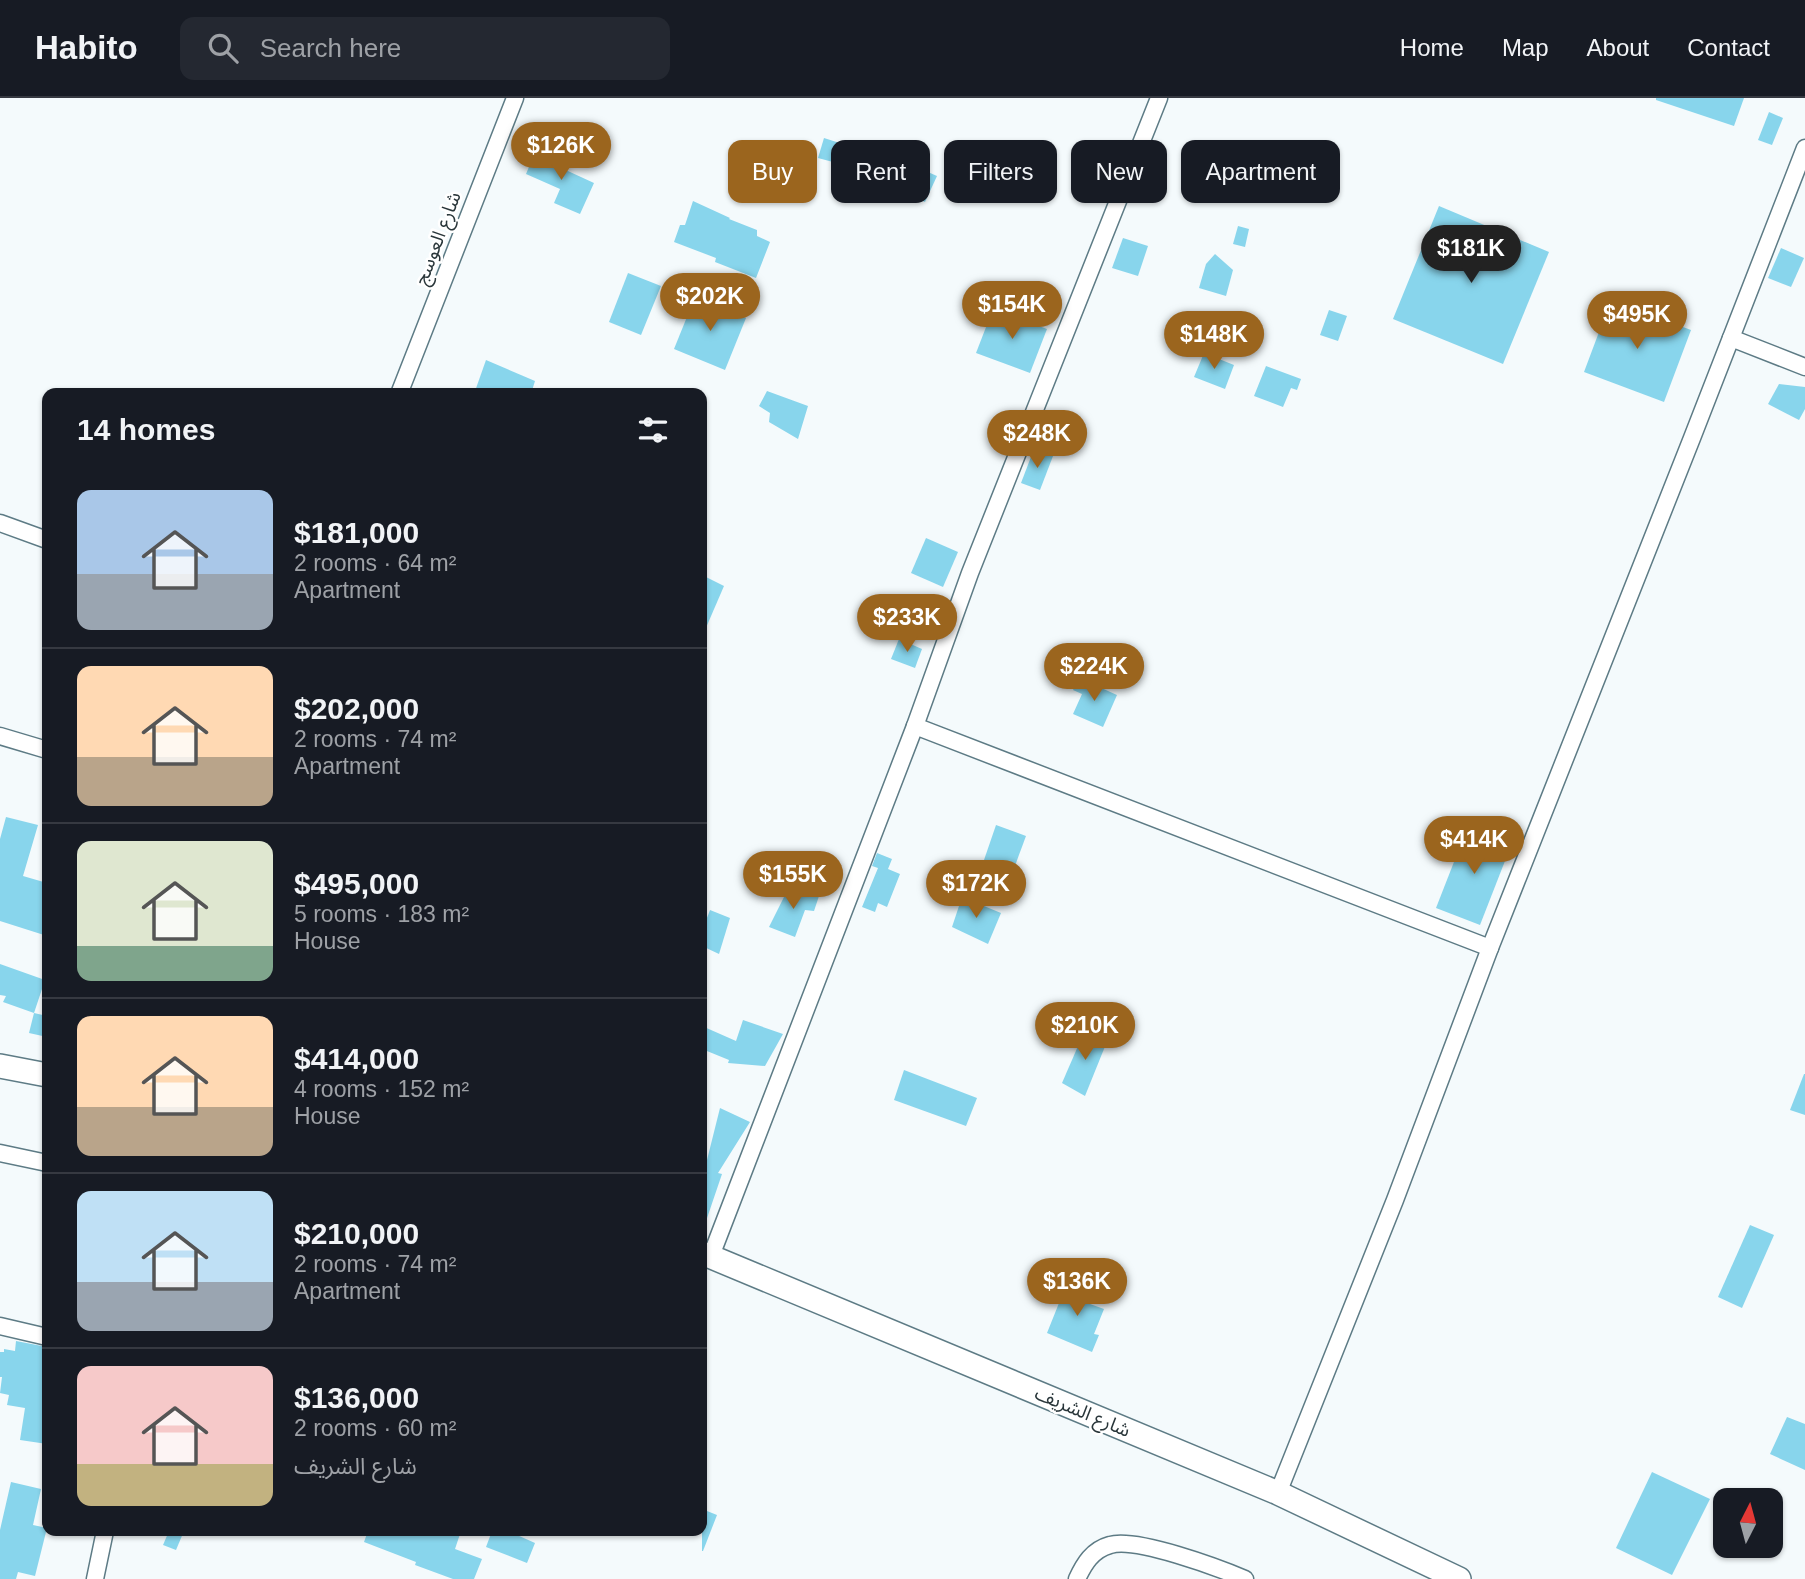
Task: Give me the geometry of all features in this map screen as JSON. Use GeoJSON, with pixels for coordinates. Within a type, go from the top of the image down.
{"type":"FeatureCollection","features":[{"type":"Feature","properties":{"kind":"main road"},"geometry":{"type":"LineString","coordinates":[[0,1066],[42,1074]]}},
{"type":"Feature","properties":{"kind":"main road","name":"شارع الشريف"},"geometry":{"type":"LineString","coordinates":[[707,1254],[1278,1493],[1459,1579]]}},
{"type":"Feature","properties":{"kind":"street","name":"شارع العوسج"},"geometry":{"type":"LineString","coordinates":[[401,388],[515,98]]}},
{"type":"Feature","properties":{"kind":"street"},"geometry":{"type":"LineString","coordinates":[[707,1251],[915,726],[970,573],[1159,98]]}},
{"type":"Feature","properties":{"kind":"street"},"geometry":{"type":"LineString","coordinates":[[1278,1493],[1805,148]]}},
{"type":"Feature","properties":{"kind":"street"},"geometry":{"type":"LineString","coordinates":[[1731,338],[1805,367]]}},
{"type":"Feature","properties":{"kind":"street"},"geometry":{"type":"LineString","coordinates":[[0,523],[42,538]]}},
{"type":"Feature","properties":{"kind":"street"},"geometry":{"type":"LineString","coordinates":[[915,726],[1490,948]]}},
{"type":"Feature","properties":{"kind":"street"},"geometry":{"type":"LineString","coordinates":[[0,736],[42,749]]}},
{"type":"Feature","properties":{"kind":"street"},"geometry":{"type":"LineString","coordinates":[[0,1153],[42,1162]]}},
{"type":"Feature","properties":{"kind":"street"},"geometry":{"type":"LineString","coordinates":[[0,1326],[42,1336]]}},
{"type":"Feature","properties":{"kind":"street"},"geometry":{"type":"LineString","coordinates":[[95,1579],[104,1536]]}},
{"type":"Feature","properties":{"kind":"street"},"geometry":{"type":"LineString","coordinates":[[1077,1579],[1084,1564],[1094,1553],[1111,1544],[1129,1544],[1206,1563],[1245,1579]]}},
{"type":"Feature","properties":{"kind":"building"},"geometry":{"type":"Polygon","coordinates":[[[1656,98],[1744,98],[1734,126],[1656,98]]]}},
{"type":"Feature","properties":{"kind":"building"},"geometry":{"type":"Polygon","coordinates":[[[1769,112],[1783,118],[1772,145],[1758,140],[1769,112]]]}},
{"type":"Feature","properties":{"kind":"building"},"geometry":{"type":"Polygon","coordinates":[[[824,138],[831,140],[831,162],[818,158],[824,138]]]}},
{"type":"Feature","properties":{"kind":"building"},"geometry":{"type":"Polygon","coordinates":[[[536,150],[560,160],[557,166],[594,183],[580,214],[554,203],[560,189],[526,174],[536,150]]]}},
{"type":"Feature","properties":{"kind":"building"},"geometry":{"type":"Polygon","coordinates":[[[930,173],[937,176],[930,191],[930,173]]]}},
{"type":"Feature","properties":{"kind":"building"},"geometry":{"type":"Polygon","coordinates":[[[693,201],[757,230],[757,236],[770,242],[756,278],[715,262],[716,258],[674,242],[680,225],[685,225],[693,201]]]}},
{"type":"Feature","properties":{"kind":"building"},"geometry":{"type":"Polygon","coordinates":[[[1439,206],[1549,252],[1503,364],[1393,319],[1439,206]]]}},
{"type":"Feature","properties":{"kind":"building"},"geometry":{"type":"Polygon","coordinates":[[[1238,226],[1249,229],[1245,247],[1233,244],[1238,226]]]}},
{"type":"Feature","properties":{"kind":"building"},"geometry":{"type":"Polygon","coordinates":[[[1123,238],[1148,246],[1138,276],[1112,268],[1123,238]]]}},
{"type":"Feature","properties":{"kind":"building"},"geometry":{"type":"Polygon","coordinates":[[[1781,248],[1804,258],[1791,287],[1768,278],[1781,248]]]}},
{"type":"Feature","properties":{"kind":"building"},"geometry":{"type":"Polygon","coordinates":[[[1215,254],[1233,270],[1226,296],[1199,288],[1206,264],[1215,254]]]}},
{"type":"Feature","properties":{"kind":"building"},"geometry":{"type":"Polygon","coordinates":[[[628,273],[661,286],[641,335],[609,322],[628,273]]]}},
{"type":"Feature","properties":{"kind":"building"},"geometry":{"type":"Polygon","coordinates":[[[695,297],[746,318],[725,370],[674,349],[695,297]]]}},
{"type":"Feature","properties":{"kind":"building"},"geometry":{"type":"Polygon","coordinates":[[[1611,300],[1691,330],[1664,402],[1584,372],[1611,300]]]}},
{"type":"Feature","properties":{"kind":"building"},"geometry":{"type":"Polygon","coordinates":[[[993,309],[1047,329],[1030,373],[976,353],[993,309]]]}},
{"type":"Feature","properties":{"kind":"building"},"geometry":{"type":"Polygon","coordinates":[[[1329,310],[1347,316],[1338,341],[1320,335],[1329,310]]]}},
{"type":"Feature","properties":{"kind":"building"},"geometry":{"type":"Polygon","coordinates":[[[1204,353],[1234,365],[1225,389],[1194,377],[1204,353]]]}},
{"type":"Feature","properties":{"kind":"building"},"geometry":{"type":"Polygon","coordinates":[[[486,360],[535,381],[533,388],[476,388],[486,360]]]}},
{"type":"Feature","properties":{"kind":"building"},"geometry":{"type":"Polygon","coordinates":[[[1266,366],[1301,379],[1297,390],[1291,388],[1283,407],[1254,396],[1266,366]]]}},
{"type":"Feature","properties":{"kind":"building"},"geometry":{"type":"Polygon","coordinates":[[[1779,384],[1805,387],[1805,409],[1799,420],[1768,404],[1779,384]]]}},
{"type":"Feature","properties":{"kind":"building"},"geometry":{"type":"Polygon","coordinates":[[[767,391],[808,406],[798,439],[769,422],[770,413],[759,406],[767,391]]]}},
{"type":"Feature","properties":{"kind":"building"},"geometry":{"type":"Polygon","coordinates":[[[1034,449],[1053,456],[1040,490],[1021,483],[1034,449]]]}},
{"type":"Feature","properties":{"kind":"building"},"geometry":{"type":"Polygon","coordinates":[[[926,538],[958,552],[943,587],[911,573],[926,538]]]}},
{"type":"Feature","properties":{"kind":"building"},"geometry":{"type":"Polygon","coordinates":[[[707,578],[724,586],[707,625],[707,578]]]}},
{"type":"Feature","properties":{"kind":"building"},"geometry":{"type":"Polygon","coordinates":[[[899,639],[922,649],[915,668],[891,659],[899,639]]]}},
{"type":"Feature","properties":{"kind":"building"},"geometry":{"type":"Polygon","coordinates":[[[1079,678],[1117,695],[1103,727],[1073,714],[1082,694],[1073,690],[1079,678]]]}},
{"type":"Feature","properties":{"kind":"building"},"geometry":{"type":"Polygon","coordinates":[[[6,817],[38,825],[23,876],[42,882],[42,934],[0,921],[0,839],[6,817]]]}},
{"type":"Feature","properties":{"kind":"building"},"geometry":{"type":"Polygon","coordinates":[[[996,825],[1026,836],[1009,882],[999,878],[984,860],[996,825]]]}},
{"type":"Feature","properties":{"kind":"building"},"geometry":{"type":"Polygon","coordinates":[[[1468,826],[1512,843],[1480,925],[1436,908],[1468,826]]]}},
{"type":"Feature","properties":{"kind":"building"},"geometry":{"type":"Polygon","coordinates":[[[877,853],[892,859],[888,869],[900,874],[887,907],[878,903],[875,912],[862,907],[878,868],[872,866],[877,853]]]}},
{"type":"Feature","properties":{"kind":"building"},"geometry":{"type":"Polygon","coordinates":[[[789,887],[819,896],[814,911],[805,910],[795,937],[769,927],[789,887]]]}},
{"type":"Feature","properties":{"kind":"building"},"geometry":{"type":"Polygon","coordinates":[[[962,897],[1001,913],[988,944],[952,927],[962,897]]]}},
{"type":"Feature","properties":{"kind":"building"},"geometry":{"type":"Polygon","coordinates":[[[710,910],[730,918],[719,954],[707,948],[707,918],[710,910]]]}},
{"type":"Feature","properties":{"kind":"building"},"geometry":{"type":"Polygon","coordinates":[[[0,964],[42,979],[42,989],[34,1013],[3,1002],[6,996],[0,995],[0,964]]]}},
{"type":"Feature","properties":{"kind":"building"},"geometry":{"type":"Polygon","coordinates":[[[34,1013],[42,1015],[42,1036],[29,1033],[34,1013]]]}},
{"type":"Feature","properties":{"kind":"building"},"geometry":{"type":"Polygon","coordinates":[[[743,1020],[783,1034],[765,1066],[728,1063],[729,1060],[707,1051],[707,1028],[736,1041],[743,1020]]]}},
{"type":"Feature","properties":{"kind":"building"},"geometry":{"type":"Polygon","coordinates":[[[1085,1030],[1108,1039],[1085,1096],[1062,1083],[1085,1030]]]}},
{"type":"Feature","properties":{"kind":"building"},"geometry":{"type":"Polygon","coordinates":[[[904,1070],[977,1098],[966,1126],[894,1100],[904,1070]]]}},
{"type":"Feature","properties":{"kind":"building"},"geometry":{"type":"Polygon","coordinates":[[[1805,1074],[1805,1115],[1790,1110],[1805,1074]]]}},
{"type":"Feature","properties":{"kind":"building"},"geometry":{"type":"Polygon","coordinates":[[[720,1108],[750,1122],[718,1173],[722,1174],[707,1218],[707,1160],[720,1108]]]}},
{"type":"Feature","properties":{"kind":"building"},"geometry":{"type":"Polygon","coordinates":[[[1750,1225],[1774,1235],[1742,1308],[1718,1297],[1750,1225]]]}},
{"type":"Feature","properties":{"kind":"building"},"geometry":{"type":"Polygon","coordinates":[[[1067,1283],[1094,1294],[1090,1304],[1104,1309],[1094,1334],[1099,1335],[1092,1352],[1047,1333],[1067,1283]]]}},
{"type":"Feature","properties":{"kind":"building"},"geometry":{"type":"Polygon","coordinates":[[[16,1341],[42,1346],[42,1443],[20,1440],[25,1408],[7,1405],[9,1395],[0,1393],[0,1352],[4,1352],[4,1349],[15,1351],[16,1341]]]}},
{"type":"Feature","properties":{"kind":"building"},"geometry":{"type":"Polygon","coordinates":[[[1787,1417],[1805,1424],[1805,1470],[1770,1454],[1787,1417]]]}},
{"type":"Feature","properties":{"kind":"building"},"geometry":{"type":"Polygon","coordinates":[[[1652,1472],[1710,1499],[1672,1575],[1616,1548],[1652,1472]]]}},
{"type":"Feature","properties":{"kind":"building"},"geometry":{"type":"Polygon","coordinates":[[[11,1482],[41,1489],[33,1525],[42,1527],[42,1536],[45,1536],[35,1576],[18,1572],[16,1579],[0,1579],[0,1530],[11,1482]]]}},
{"type":"Feature","properties":{"kind":"building"},"geometry":{"type":"Polygon","coordinates":[[[707,1511],[717,1515],[702,1551],[702,1536],[707,1536],[707,1511]]]}},
{"type":"Feature","properties":{"kind":"building"},"geometry":{"type":"Polygon","coordinates":[[[167,1536],[182,1536],[176,1550],[163,1545],[167,1536]]]}},
{"type":"Feature","properties":{"kind":"building"},"geometry":{"type":"Polygon","coordinates":[[[366,1536],[459,1536],[455,1549],[482,1559],[474,1579],[453,1579],[364,1542],[366,1536]]]}},
{"type":"Feature","properties":{"kind":"building"},"geometry":{"type":"Polygon","coordinates":[[[490,1536],[519,1536],[535,1543],[527,1563],[486,1547],[490,1536]]]}}]}
